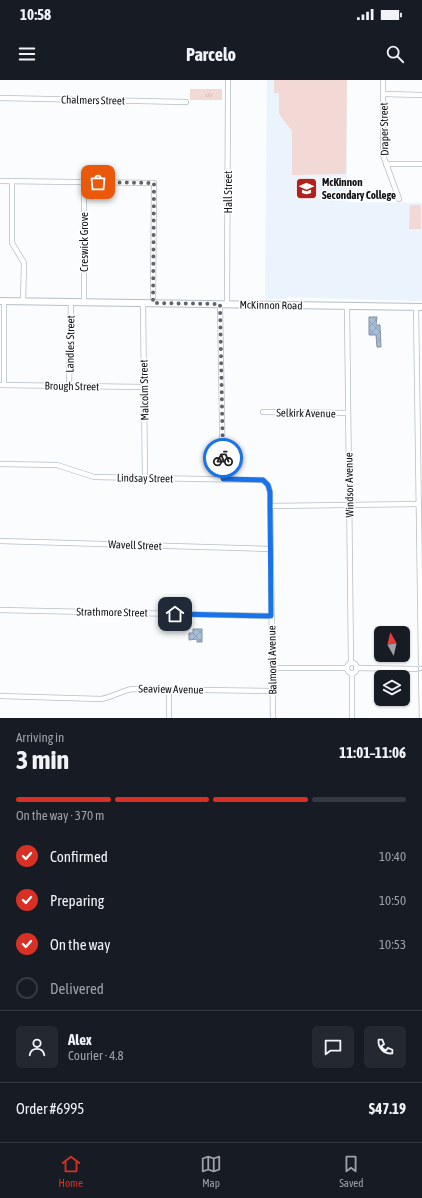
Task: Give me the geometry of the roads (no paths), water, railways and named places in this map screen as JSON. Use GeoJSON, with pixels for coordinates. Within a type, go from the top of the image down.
{"type":"FeatureCollection","features":[{"type":"Feature","properties":{"kind":"street","name":"Hall Street"},"geometry":{"type":"LineString","coordinates":[[223,479],[228,80]]}},
{"type":"Feature","properties":{"kind":"street","name":"Draper Street"},"geometry":{"type":"LineString","coordinates":[[384,80],[383,155],[399,198]]}},
{"type":"Feature","properties":{"kind":"street"},"geometry":{"type":"LineString","coordinates":[[384,94],[422,94]]}},
{"type":"Feature","properties":{"kind":"street","name":"Chalmers Street"},"geometry":{"type":"LineString","coordinates":[[0,98],[186,102]]}},
{"type":"Feature","properties":{"kind":"street"},"geometry":{"type":"LineString","coordinates":[[386,164],[422,164]]}},
{"type":"Feature","properties":{"kind":"street"},"geometry":{"type":"LineString","coordinates":[[0,181],[154,183],[153,303]]}},
{"type":"Feature","properties":{"kind":"street"},"geometry":{"type":"LineString","coordinates":[[12,181],[12,243],[24,263],[23,301]]}},
{"type":"Feature","properties":{"kind":"street","name":"Creswick Grove"},"geometry":{"type":"LineString","coordinates":[[84,182],[84,302]]}},
{"type":"Feature","properties":{"kind":"street","name":"McKinnon Road"},"geometry":{"type":"LineString","coordinates":[[2,301],[419,307]]}},
{"type":"Feature","properties":{"kind":"street"},"geometry":{"type":"LineString","coordinates":[[2,301],[2,385]]}},
{"type":"Feature","properties":{"kind":"street","name":"Landles Street"},"geometry":{"type":"LineString","coordinates":[[69,386],[71,302]]}},
{"type":"Feature","properties":{"kind":"street","name":"Malcolm Street"},"geometry":{"type":"LineString","coordinates":[[143,303],[145,478]]}},
{"type":"Feature","properties":{"kind":"street","name":"Windsor Avenue"},"geometry":{"type":"LineString","coordinates":[[347,306],[352,663]]}},
{"type":"Feature","properties":{"kind":"street"},"geometry":{"type":"LineString","coordinates":[[416,669],[417,666],[422,664],[419,504],[419,307]]}},
{"type":"Feature","properties":{"kind":"street","name":"Brough Street"},"geometry":{"type":"LineString","coordinates":[[2,385],[144,387]]}},
{"type":"Feature","properties":{"kind":"street","name":"Selkirk Avenue"},"geometry":{"type":"LineString","coordinates":[[263,412],[348,413]]}},
{"type":"Feature","properties":{"kind":"street","name":"Lindsay Street"},"geometry":{"type":"LineString","coordinates":[[0,464],[57,465],[94,477],[263,480],[268,485],[270,492],[270,506]]}},
{"type":"Feature","properties":{"kind":"street"},"geometry":{"type":"LineString","coordinates":[[270,506],[419,504]]}},
{"type":"Feature","properties":{"kind":"street","name":"Balmoral Avenue"},"geometry":{"type":"LineString","coordinates":[[270,506],[273,718]]}},
{"type":"Feature","properties":{"kind":"street","name":"Wavell Street"},"geometry":{"type":"LineString","coordinates":[[0,541],[270,549]]}},
{"type":"Feature","properties":{"kind":"street","name":"Strathmore Street"},"geometry":{"type":"LineString","coordinates":[[0,610],[271,616]]}},
{"type":"Feature","properties":{"kind":"street"},"geometry":{"type":"LineString","coordinates":[[347,668],[348,665],[352,663],[356,665],[356,668]]}},
{"type":"Feature","properties":{"kind":"street"},"geometry":{"type":"LineString","coordinates":[[272,668],[347,668]]}},
{"type":"Feature","properties":{"kind":"street"},"geometry":{"type":"LineString","coordinates":[[347,668],[348,672],[352,673]]}},
{"type":"Feature","properties":{"kind":"street"},"geometry":{"type":"LineString","coordinates":[[356,668],[416,669],[417,672],[422,673],[422,718]]}},
{"type":"Feature","properties":{"kind":"street"},"geometry":{"type":"LineString","coordinates":[[352,718],[352,673],[356,668]]}},
{"type":"Feature","properties":{"kind":"street","name":"Seaview Avenue"},"geometry":{"type":"LineString","coordinates":[[0,696],[101,699],[113,697],[124,690],[132,689],[272,691]]}},
{"type":"Feature","properties":{"kind":"street"},"geometry":{"type":"LineString","coordinates":[[169,689],[169,718]]}},
{"type":"Feature","properties":{"kind":"place","name":"McKinnon Secondary College"},"geometry":{"type":"Point","coordinates":[306,188]}}]}
